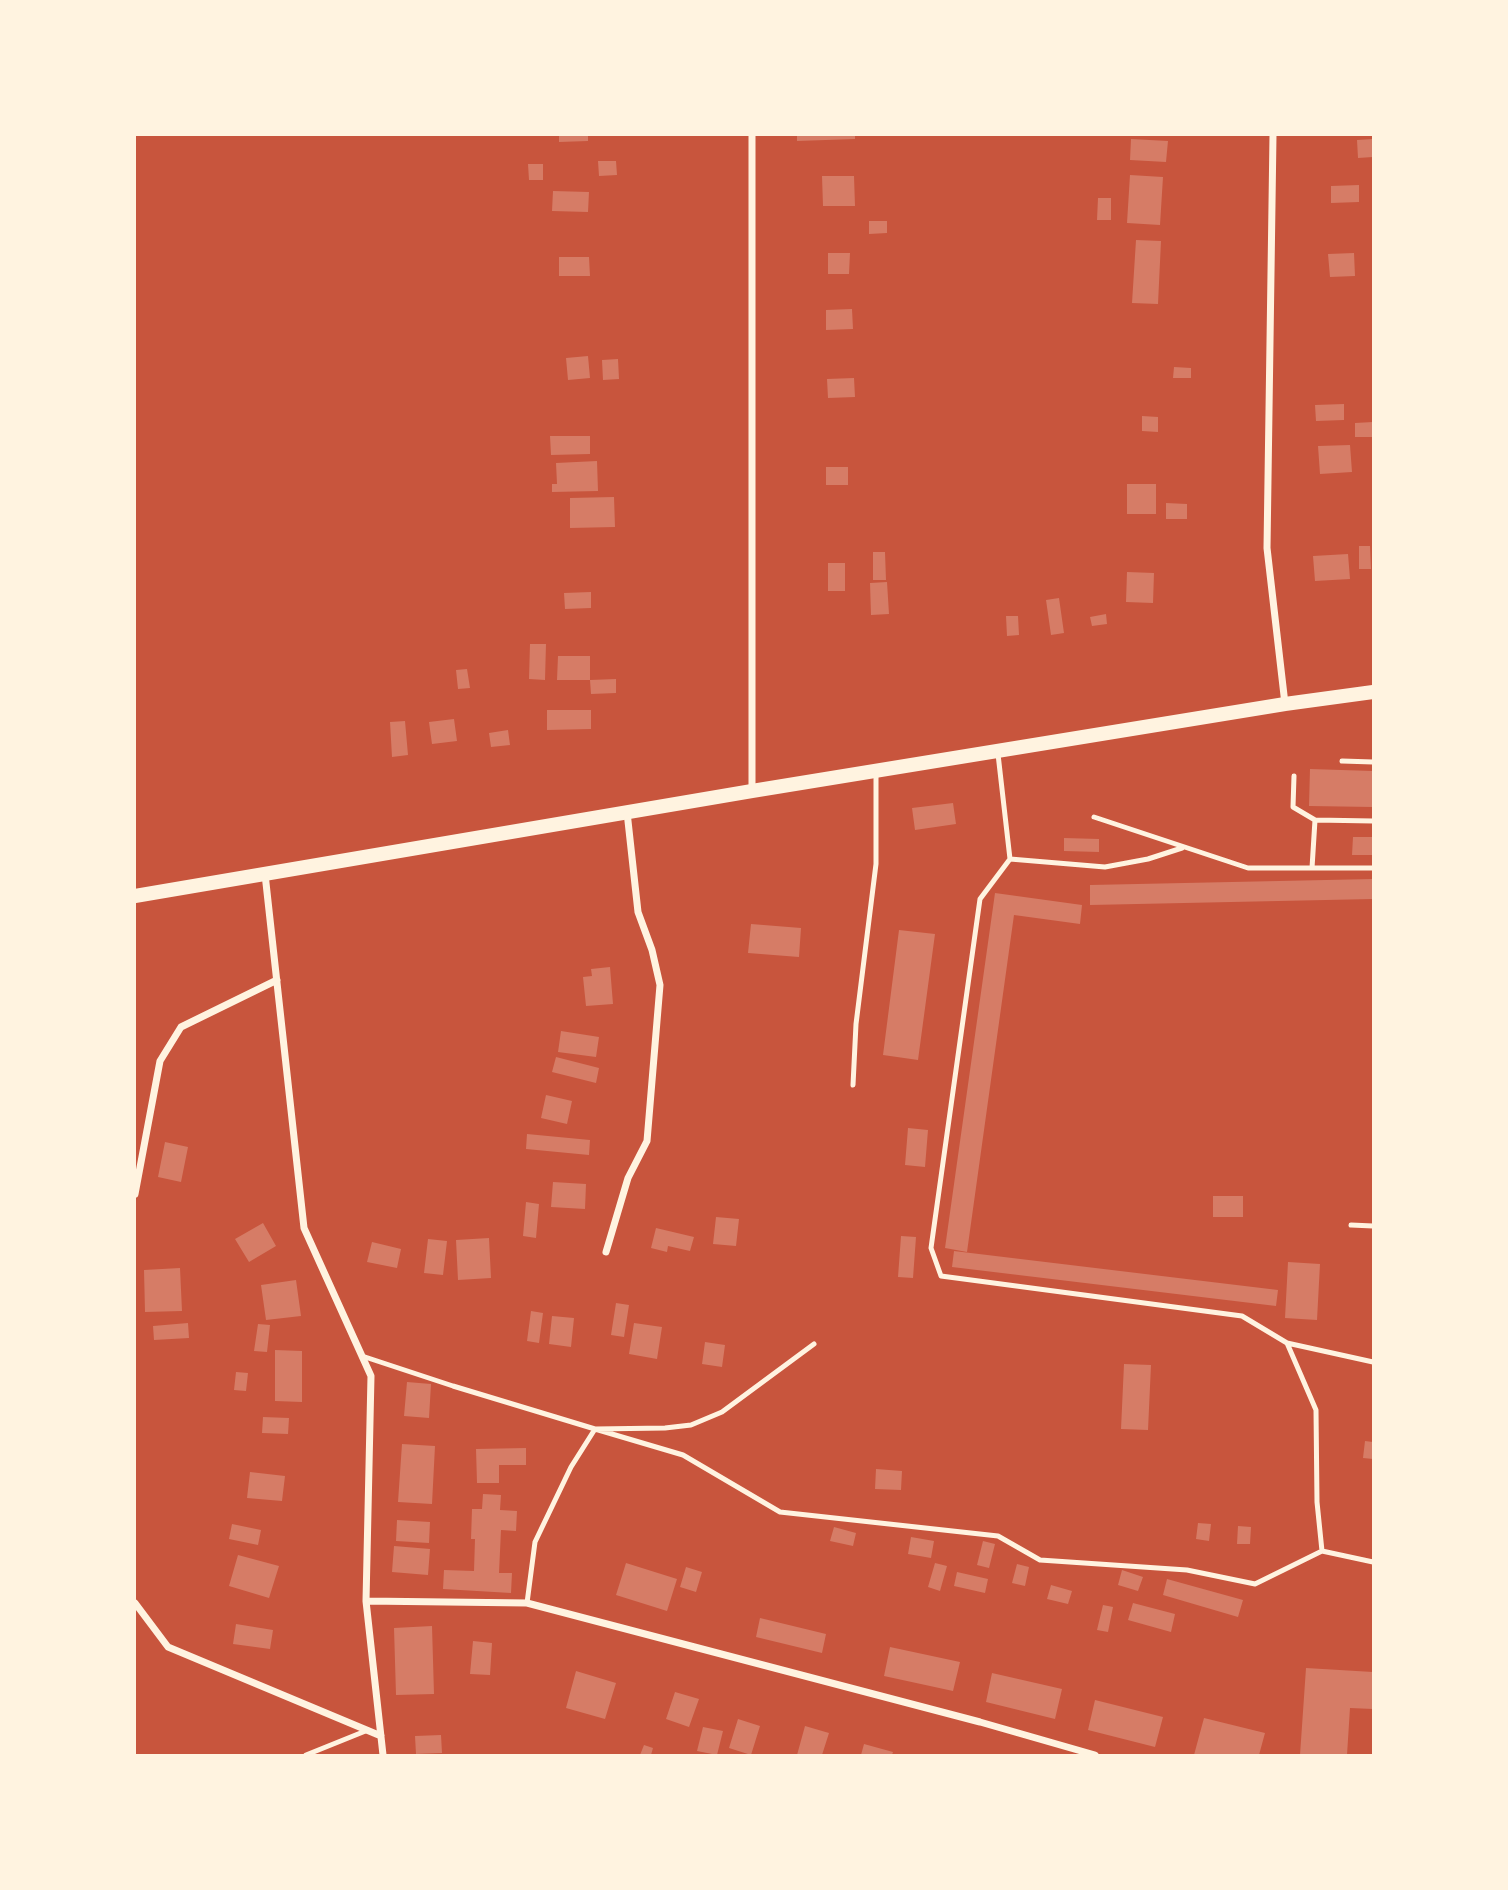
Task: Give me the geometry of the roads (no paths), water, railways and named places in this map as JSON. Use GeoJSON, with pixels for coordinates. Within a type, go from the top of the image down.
{"type":"FeatureCollection","features":[{"type":"Feature","properties":{"kind":"main road"},"geometry":{"type":"LineString","coordinates":[[135,896],[752,790],[1373,692]]}},
{"type":"Feature","properties":{"kind":"street"},"geometry":{"type":"LineString","coordinates":[[752,135],[752,790]]}},
{"type":"Feature","properties":{"kind":"street"},"geometry":{"type":"LineString","coordinates":[[1273,135],[1267,548],[1285,704]]}},
{"type":"Feature","properties":{"kind":"street"},"geometry":{"type":"LineString","coordinates":[[606,1252],[628,1178],[647,1141],[660,985],[652,950],[638,912],[627,812]]}},
{"type":"Feature","properties":{"kind":"street"},"geometry":{"type":"LineString","coordinates":[[265,874],[304,1228],[371,1376],[366,1601],[383,1755]]}},
{"type":"Feature","properties":{"kind":"street"},"geometry":{"type":"LineString","coordinates":[[135,1194],[160,1061],[181,1027],[277,981]]}},
{"type":"Feature","properties":{"kind":"street"},"geometry":{"type":"LineString","coordinates":[[366,1601],[527,1603],[980,1722],[1095,1755]]}},
{"type":"Feature","properties":{"kind":"street"},"geometry":{"type":"LineString","coordinates":[[135,1603],[168,1647],[381,1735]]}},
{"type":"Feature","properties":{"kind":"lane"},"geometry":{"type":"LineString","coordinates":[[997,750],[1010,859],[979,898],[931,1248],[942,1276],[1242,1316],[1287,1343],[1373,1362]]}},
{"type":"Feature","properties":{"kind":"lane"},"geometry":{"type":"LineString","coordinates":[[1342,761],[1373,762]]}},
{"type":"Feature","properties":{"kind":"lane"},"geometry":{"type":"LineString","coordinates":[[853,1085],[856,1024],[876,864],[876,770]]}},
{"type":"Feature","properties":{"kind":"lane"},"geometry":{"type":"LineString","coordinates":[[1294,776],[1293,807],[1315,820],[1373,821]]}},
{"type":"Feature","properties":{"kind":"lane"},"geometry":{"type":"LineString","coordinates":[[1094,817],[1248,868],[1373,868]]}},
{"type":"Feature","properties":{"kind":"lane"},"geometry":{"type":"LineString","coordinates":[[1312,868],[1315,820]]}},
{"type":"Feature","properties":{"kind":"lane"},"geometry":{"type":"LineString","coordinates":[[1010,859],[1105,867],[1148,859],[1184,848]]}},
{"type":"Feature","properties":{"kind":"lane"},"geometry":{"type":"LineString","coordinates":[[1351,1225],[1373,1226]]}},
{"type":"Feature","properties":{"kind":"lane"},"geometry":{"type":"LineString","coordinates":[[1287,1343],[1316,1410],[1317,1502],[1322,1550]]}},
{"type":"Feature","properties":{"kind":"lane"},"geometry":{"type":"LineString","coordinates":[[595,1429],[691,1425],[722,1412],[814,1344]]}},
{"type":"Feature","properties":{"kind":"lane"},"geometry":{"type":"LineString","coordinates":[[362,1356],[683,1455],[780,1512],[998,1536],[1040,1560],[1187,1570],[1255,1584],[1322,1550],[1373,1562]]}},
{"type":"Feature","properties":{"kind":"lane"},"geometry":{"type":"LineString","coordinates":[[527,1603],[535,1542],[571,1467],[595,1429]]}},
{"type":"Feature","properties":{"kind":"lane"},"geometry":{"type":"LineString","coordinates":[[306,1755],[368,1730]]}}]}
